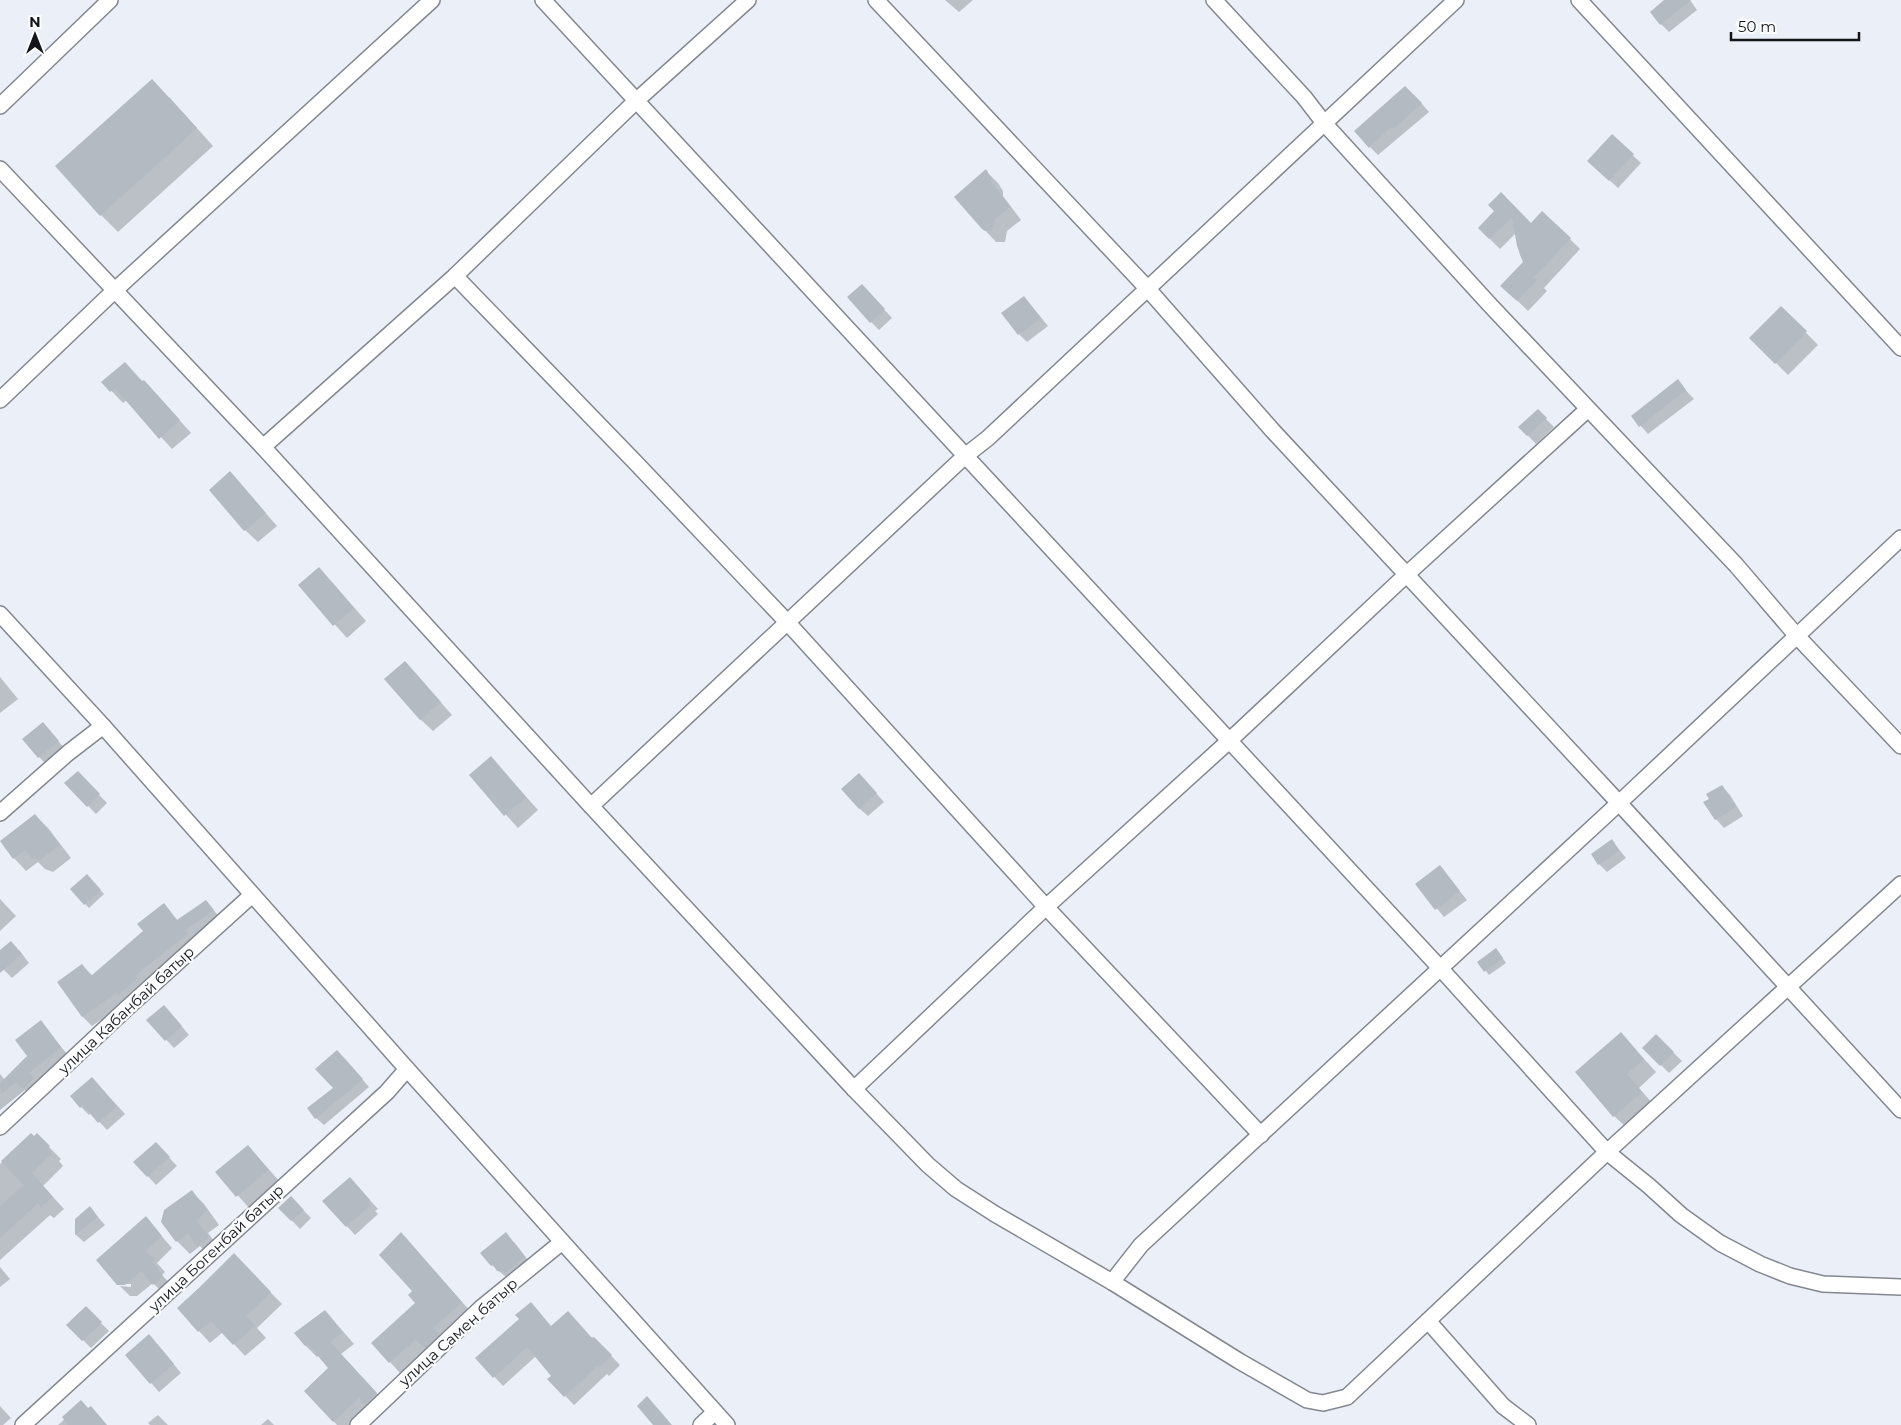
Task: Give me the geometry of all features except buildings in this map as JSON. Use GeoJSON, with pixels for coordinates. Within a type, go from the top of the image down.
{"type":"FeatureCollection","features":[{"type":"Feature","properties":{"kind":"street"},"geometry":{"type":"LineString","coordinates":[[0,106],[110,0]]}},
{"type":"Feature","properties":{"kind":"street"},"geometry":{"type":"LineString","coordinates":[[0,400],[114,291],[432,0]]}},
{"type":"Feature","properties":{"kind":"street"},"geometry":{"type":"LineString","coordinates":[[543,0],[1607,1152],[1681,1216],[1720,1243],[1760,1264],[1790,1276],[1823,1284],[1901,1287]]}},
{"type":"Feature","properties":{"kind":"street"},"geometry":{"type":"LineString","coordinates":[[263,447],[455,276],[637,100],[748,0]]}},
{"type":"Feature","properties":{"kind":"street"},"geometry":{"type":"LineString","coordinates":[[876,0],[1147,288],[1273,431],[1901,1110]]}},
{"type":"Feature","properties":{"kind":"street"},"geometry":{"type":"LineString","coordinates":[[1214,0],[1304,97],[1324,123],[1490,305],[1736,565],[1796,635],[1901,746]]}},
{"type":"Feature","properties":{"kind":"street"},"geometry":{"type":"LineString","coordinates":[[591,806],[1456,0]]}},
{"type":"Feature","properties":{"kind":"street"},"geometry":{"type":"LineString","coordinates":[[1579,0],[1901,348]]}},
{"type":"Feature","properties":{"kind":"street"},"geometry":{"type":"LineString","coordinates":[[0,169],[263,447],[591,806],[928,1165],[956,1189],[1057,1252],[1112,1282],[1239,1361],[1307,1400],[1323,1403],[1347,1397],[1607,1152],[1901,884]]}},
{"type":"Feature","properties":{"kind":"street"},"geometry":{"type":"LineString","coordinates":[[455,276],[788,623],[1046,908],[1261,1135]]}},
{"type":"Feature","properties":{"kind":"street"},"geometry":{"type":"LineString","coordinates":[[854,1088],[1046,908],[1588,408]]}},
{"type":"Feature","properties":{"kind":"street"},"geometry":{"type":"LineString","coordinates":[[1112,1282],[1141,1245],[1619,803],[1901,538]]}},
{"type":"Feature","properties":{"kind":"street"},"geometry":{"type":"LineString","coordinates":[[0,614],[103,726],[407,1069],[727,1425]]}},
{"type":"Feature","properties":{"kind":"street"},"geometry":{"type":"LineString","coordinates":[[0,812],[68,753],[103,726]]}},
{"type":"Feature","properties":{"kind":"street","name":"улица Кабанбай батыр"},"geometry":{"type":"LineString","coordinates":[[0,1127],[252,895]]}},
{"type":"Feature","properties":{"kind":"street","name":"улица Богенбай батыр"},"geometry":{"type":"LineString","coordinates":[[23,1425],[387,1092],[407,1069]]}},
{"type":"Feature","properties":{"kind":"street","name":"улица Самен батыр"},"geometry":{"type":"LineString","coordinates":[[358,1425],[481,1308],[562,1242]]}},
{"type":"Feature","properties":{"kind":"street"},"geometry":{"type":"LineString","coordinates":[[1428,1321],[1503,1406],[1528,1425]]}},
{"type":"Feature","properties":{"kind":"street"},"geometry":{"type":"LineString","coordinates":[[701,1425],[715,1412]]}}]}
